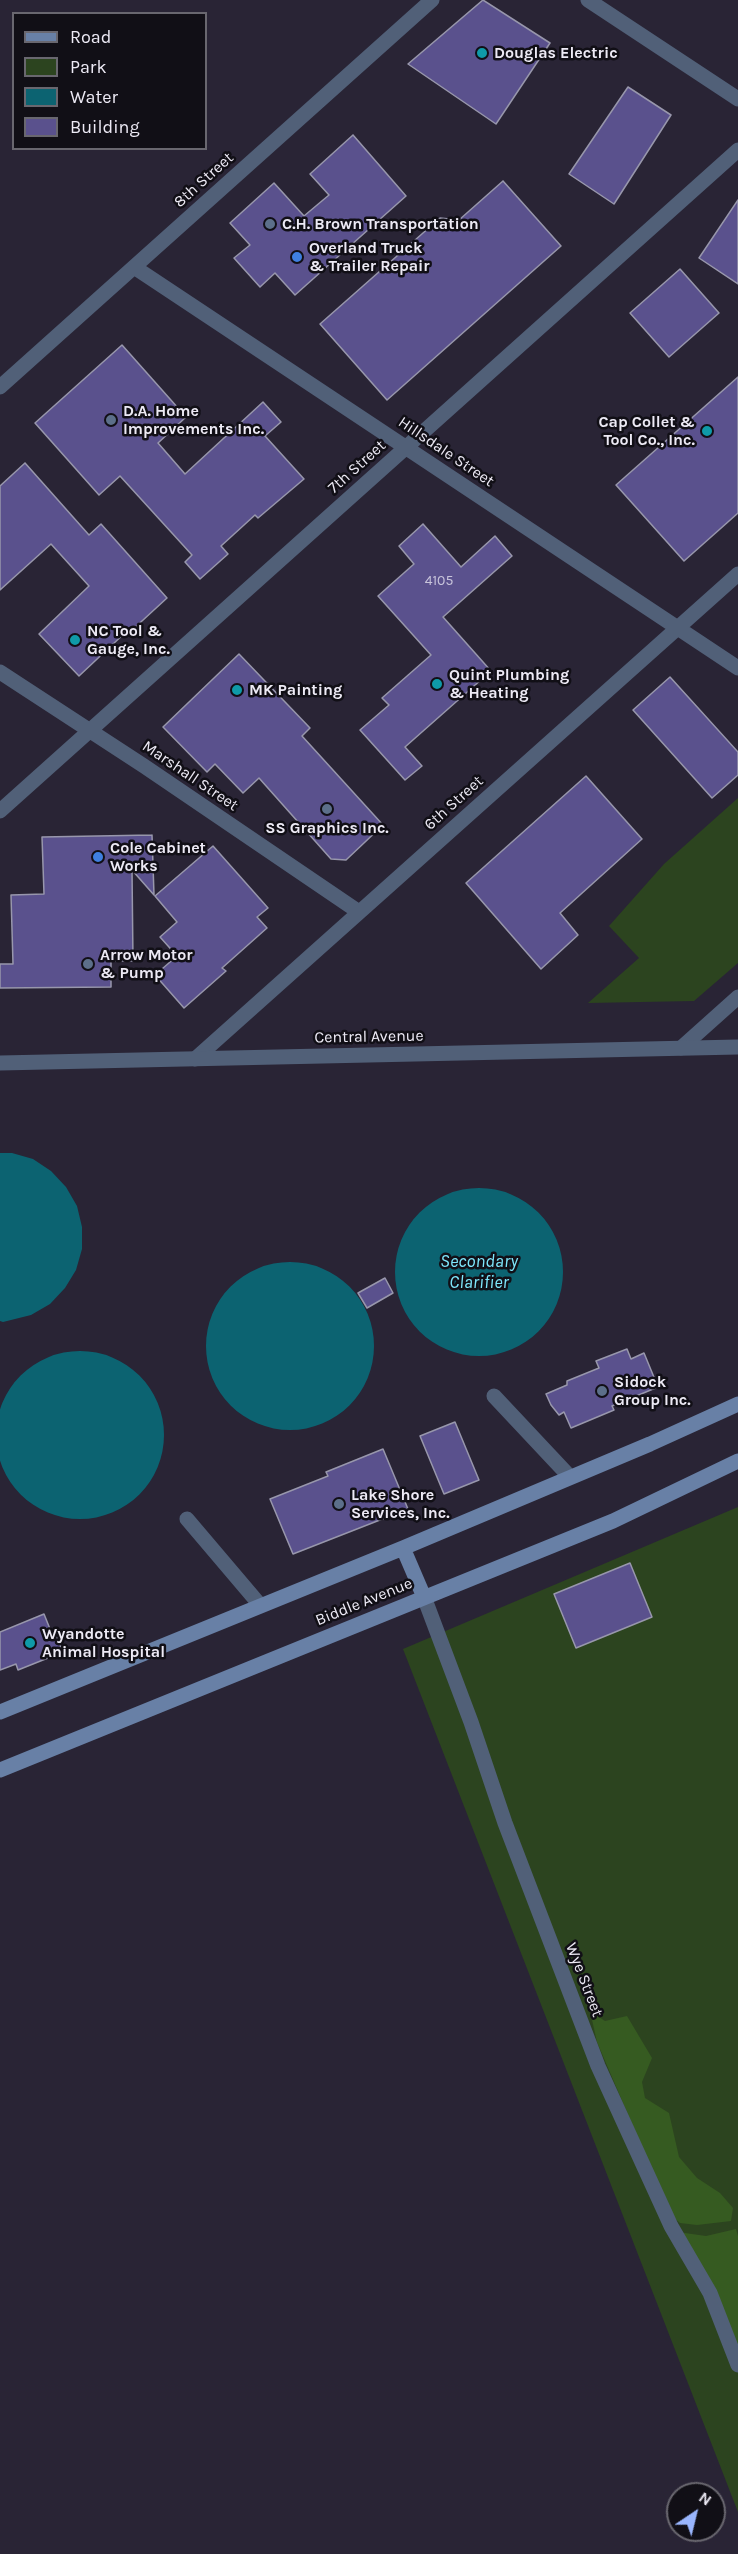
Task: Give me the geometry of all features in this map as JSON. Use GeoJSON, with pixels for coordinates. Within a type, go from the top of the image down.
{"type":"FeatureCollection","features":[{"type":"Feature","properties":{"kind":"main road"},"geometry":{"type":"LineString","coordinates":[[0,1712],[403,1548],[738,1404]]}},
{"type":"Feature","properties":{"kind":"main road","name":"Biddle Avenue"},"geometry":{"type":"LineString","coordinates":[[0,1770],[613,1521],[738,1461]]}},
{"type":"Feature","properties":{"kind":"main road"},"geometry":{"type":"LineString","coordinates":[[403,1548],[424,1597]]}},
{"type":"Feature","properties":{"kind":"street","name":"8th Street"},"geometry":{"type":"LineString","coordinates":[[0,387],[432,0]]}},
{"type":"Feature","properties":{"kind":"street"},"geometry":{"type":"LineString","coordinates":[[588,0],[738,99]]}},
{"type":"Feature","properties":{"kind":"street","name":"7th Street"},"geometry":{"type":"LineString","coordinates":[[0,811],[738,150]]}},
{"type":"Feature","properties":{"kind":"street","name":"Hillsdale Street"},"geometry":{"type":"LineString","coordinates":[[134,267],[738,668]]}},
{"type":"Feature","properties":{"kind":"street","name":"6th Street"},"geometry":{"type":"LineString","coordinates":[[195,1059],[738,574]]}},
{"type":"Feature","properties":{"kind":"street","name":"Marshall Street"},"geometry":{"type":"LineString","coordinates":[[0,672],[90,730],[359,912]]}},
{"type":"Feature","properties":{"kind":"street"},"geometry":{"type":"LineString","coordinates":[[681,1048],[738,997]]}},
{"type":"Feature","properties":{"kind":"street","name":"Central Avenue"},"geometry":{"type":"LineString","coordinates":[[0,1063],[738,1047]]}},
{"type":"Feature","properties":{"kind":"street"},"geometry":{"type":"LineString","coordinates":[[494,1396],[570,1477]]}},
{"type":"Feature","properties":{"kind":"street"},"geometry":{"type":"LineString","coordinates":[[187,1519],[260,1605]]}},
{"type":"Feature","properties":{"kind":"street","name":"Wye Street"},"geometry":{"type":"LineString","coordinates":[[424,1597],[471,1722],[505,1823],[598,2066],[671,2226],[710,2293],[738,2365]]}},
{"type":"Feature","properties":{"kind":"green space"},"geometry":{"type":"Polygon","coordinates":[[[738,798],[738,963],[694,1001],[588,1003],[639,958],[609,926],[664,864],[738,798]]]}},
{"type":"Feature","properties":{"kind":"green space"},"geometry":{"type":"Polygon","coordinates":[[[738,1507],[738,2512],[403,1649],[738,1507]]]}},
{"type":"Feature","properties":{"kind":"green space"},"geometry":{"type":"Polygon","coordinates":[[[590,2011],[605,2021],[627,2016],[652,2058],[642,2082],[645,2098],[669,2113],[679,2157],[697,2178],[720,2193],[733,2208],[731,2221],[697,2225],[680,2223],[671,2215],[597,2042],[590,2011]]]}},
{"type":"Feature","properties":{"kind":"green space"},"geometry":{"type":"Polygon","coordinates":[[[736,2229],[738,2236],[738,2347],[678,2232],[706,2236],[736,2229]]]}},
{"type":"Feature","properties":{"kind":"water"},"geometry":{"type":"Polygon","coordinates":[[[0,1153],[12,1153],[33,1159],[51,1171],[66,1187],[77,1206],[82,1227],[82,1249],[76,1270],[65,1288],[50,1304],[31,1315],[3,1322],[0,1321],[0,1153]]]}},
{"type":"Feature","properties":{"kind":"water","name":"Secondary Clarifier"},"geometry":{"type":"Polygon","coordinates":[[[479,1188],[495,1189],[511,1194],[539,1212],[557,1240],[562,1256],[562,1288],[557,1304],[539,1332],[511,1350],[495,1355],[479,1356],[463,1355],[447,1350],[419,1332],[401,1304],[396,1288],[395,1272],[396,1256],[401,1240],[419,1212],[447,1194],[463,1189],[479,1188]]]}},
{"type":"Feature","properties":{"kind":"water"},"geometry":{"type":"Polygon","coordinates":[[[290,1262],[306,1263],[322,1268],[350,1286],[368,1314],[373,1330],[373,1362],[368,1378],[350,1406],[322,1424],[306,1429],[290,1430],[274,1429],[258,1424],[230,1406],[212,1378],[207,1362],[206,1346],[207,1330],[212,1314],[230,1286],[258,1268],[274,1263],[290,1262]]]}},
{"type":"Feature","properties":{"kind":"water"},"geometry":{"type":"Polygon","coordinates":[[[64,1352],[96,1352],[127,1365],[150,1388],[163,1419],[163,1451],[150,1482],[127,1505],[96,1518],[64,1518],[33,1505],[10,1482],[-1,1457],[-1,1413],[10,1388],[33,1365],[64,1352]]]}},
{"type":"Feature","properties":{"kind":"building","name":"Douglas Electric"},"geometry":{"type":"Polygon","coordinates":[[[483,0],[550,43],[496,124],[408,64],[483,0]]]}},
{"type":"Feature","properties":{"kind":"building"},"geometry":{"type":"Polygon","coordinates":[[[628,87],[671,115],[614,204],[569,174],[628,87]]]}},
{"type":"Feature","properties":{"kind":"building"},"geometry":{"type":"Polygon","coordinates":[[[353,135],[406,196],[295,295],[275,273],[260,287],[234,258],[250,245],[230,223],[274,183],[304,216],[329,195],[310,174],[353,135]]]}},
{"type":"Feature","properties":{"kind":"building"},"geometry":{"type":"Polygon","coordinates":[[[503,181],[561,246],[387,400],[320,324],[440,218],[459,220],[503,181]]]}},
{"type":"Feature","properties":{"kind":"building"},"geometry":{"type":"Polygon","coordinates":[[[738,200],[738,284],[699,258],[738,200]]]}},
{"type":"Feature","properties":{"kind":"building"},"geometry":{"type":"Polygon","coordinates":[[[680,269],[719,313],[669,357],[630,313],[680,269]]]}},
{"type":"Feature","properties":{"kind":"building"},"geometry":{"type":"Polygon","coordinates":[[[122,345],[186,417],[158,443],[185,474],[263,402],[281,422],[265,436],[304,479],[258,518],[255,515],[221,546],[228,554],[200,579],[185,562],[192,555],[120,476],[99,495],[35,423],[122,345]]]}},
{"type":"Feature","properties":{"kind":"building","name":"Cap Collet & Tool Co., Inc."},"geometry":{"type":"Polygon","coordinates":[[[738,377],[738,513],[684,561],[616,485],[738,377]]]}},
{"type":"Feature","properties":{"kind":"building"},"geometry":{"type":"Polygon","coordinates":[[[25,463],[89,535],[101,524],[167,598],[130,632],[128,630],[79,676],[39,634],[89,586],[51,544],[0,590],[0,486],[25,463]]]}},
{"type":"Feature","properties":{"kind":"building"},"geometry":{"type":"Polygon","coordinates":[[[423,524],[461,567],[495,536],[512,556],[443,617],[491,671],[405,747],[422,766],[405,780],[360,730],[389,705],[382,698],[431,655],[378,596],[414,564],[399,546],[423,524]]]}},
{"type":"Feature","properties":{"kind":"building"},"geometry":{"type":"Polygon","coordinates":[[[239,654],[310,728],[302,736],[383,825],[346,860],[331,859],[259,778],[243,793],[215,764],[207,772],[163,727],[239,654]]]}},
{"type":"Feature","properties":{"kind":"building"},"geometry":{"type":"Polygon","coordinates":[[[670,677],[738,752],[738,775],[712,798],[633,710],[670,677]]]}},
{"type":"Feature","properties":{"kind":"building"},"geometry":{"type":"Polygon","coordinates":[[[586,776],[642,839],[560,913],[578,935],[541,969],[466,883],[586,776]]]}},
{"type":"Feature","properties":{"kind":"building"},"geometry":{"type":"Polygon","coordinates":[[[152,835],[154,895],[132,870],[133,961],[111,961],[111,987],[0,988],[0,964],[13,964],[11,895],[44,894],[42,837],[152,835]]]}},
{"type":"Feature","properties":{"kind":"building"},"geometry":{"type":"Polygon","coordinates":[[[213,846],[268,908],[257,917],[267,928],[222,968],[226,971],[184,1008],[155,975],[177,956],[160,937],[177,922],[155,896],[213,846]]]}},
{"type":"Feature","properties":{"kind":"building"},"geometry":{"type":"Polygon","coordinates":[[[385,1278],[393,1293],[367,1308],[358,1293],[385,1278]]]}},
{"type":"Feature","properties":{"kind":"building","name":"Sidock Group Inc."},"geometry":{"type":"Polygon","coordinates":[[[627,1349],[631,1359],[644,1353],[658,1387],[612,1406],[614,1410],[571,1428],[564,1412],[559,1415],[546,1394],[567,1385],[567,1381],[599,1368],[596,1361],[627,1349]]]}},
{"type":"Feature","properties":{"kind":"building"},"geometry":{"type":"Polygon","coordinates":[[[455,1422],[479,1480],[444,1494],[420,1436],[455,1422]]]}},
{"type":"Feature","properties":{"kind":"building","name":"Lake Shore Services, Inc."},"geometry":{"type":"Polygon","coordinates":[[[383,1449],[408,1509],[293,1554],[270,1499],[328,1476],[326,1472],[383,1449]]]}},
{"type":"Feature","properties":{"kind":"building"},"geometry":{"type":"Polygon","coordinates":[[[630,1563],[652,1617],[576,1648],[554,1594],[630,1563]]]}},
{"type":"Feature","properties":{"kind":"building","name":"Wyandotte Animal Hospital"},"geometry":{"type":"Polygon","coordinates":[[[44,1614],[63,1652],[18,1670],[16,1664],[0,1670],[0,1632],[44,1614]]]}},
{"type":"Feature","properties":{"kind":"place","name":"Douglas Electric"},"geometry":{"type":"Point","coordinates":[482,53]}},
{"type":"Feature","properties":{"kind":"place","name":"C.H. Brown Transportation"},"geometry":{"type":"Point","coordinates":[270,224]}},
{"type":"Feature","properties":{"kind":"place","name":"Overland Truck & Trailer Repair"},"geometry":{"type":"Point","coordinates":[297,257]}},
{"type":"Feature","properties":{"kind":"place","name":"D.A. Home Improvements Inc."},"geometry":{"type":"Point","coordinates":[111,420]}},
{"type":"Feature","properties":{"kind":"place","name":"Cap Collet & Tool Co., Inc."},"geometry":{"type":"Point","coordinates":[707,431]}},
{"type":"Feature","properties":{"kind":"place","name":"NC Tool & Gauge, Inc."},"geometry":{"type":"Point","coordinates":[75,640]}},
{"type":"Feature","properties":{"kind":"place","name":"Quint Plumbing & Heating"},"geometry":{"type":"Point","coordinates":[437,684]}},
{"type":"Feature","properties":{"kind":"place","name":"MK Painting"},"geometry":{"type":"Point","coordinates":[237,690]}},
{"type":"Feature","properties":{"kind":"place","name":"SS Graphics Inc."},"geometry":{"type":"Point","coordinates":[327,809]}},
{"type":"Feature","properties":{"kind":"place","name":"Cole Cabinet Works"},"geometry":{"type":"Point","coordinates":[98,857]}},
{"type":"Feature","properties":{"kind":"place","name":"Arrow Motor & Pump"},"geometry":{"type":"Point","coordinates":[88,964]}},
{"type":"Feature","properties":{"kind":"place","name":"Sidock Group Inc."},"geometry":{"type":"Point","coordinates":[602,1391]}},
{"type":"Feature","properties":{"kind":"place","name":"Lake Shore Services, Inc."},"geometry":{"type":"Point","coordinates":[339,1504]}},
{"type":"Feature","properties":{"kind":"place","name":"Wyandotte Animal Hospital"},"geometry":{"type":"Point","coordinates":[30,1643]}}]}
